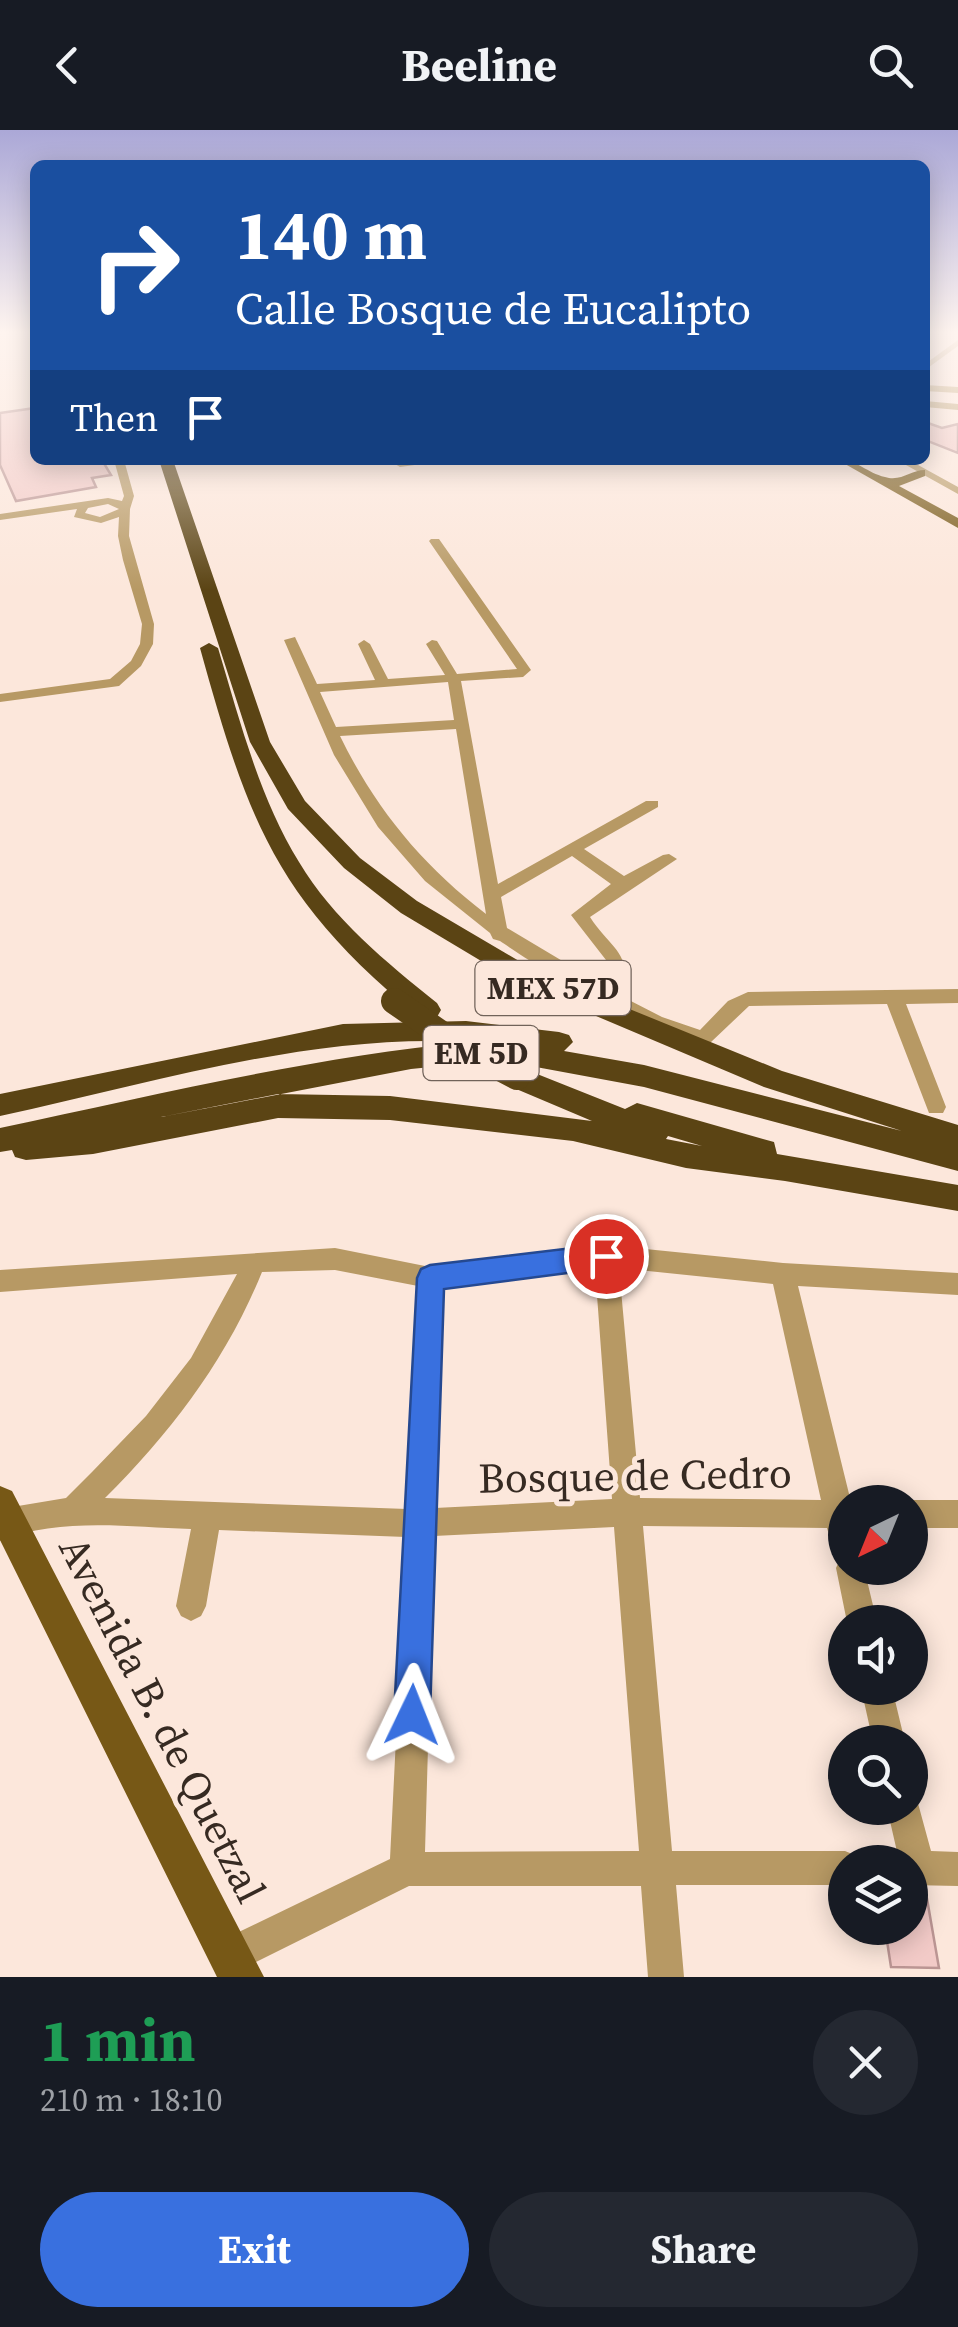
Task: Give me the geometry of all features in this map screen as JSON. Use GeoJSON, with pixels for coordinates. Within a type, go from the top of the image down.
{"type":"FeatureCollection","features":[{"type":"Feature","properties":{"kind":"highway","name":"MEX 57D"},"geometry":{"type":"LineString","coordinates":[[155,465],[251,784],[292,869],[347,940],[428,1010],[523,1074],[714,1139],[834,1166],[958,1183]]}},
{"type":"Feature","properties":{"kind":"highway","name":"MEX 57D"},"geometry":{"type":"LineString","coordinates":[[168,465],[260,742],[296,804],[352,863],[409,907],[528,978],[774,1078],[930,1118],[958,1137]]}},
{"type":"Feature","properties":{"kind":"highway"},"geometry":{"type":"LineString","coordinates":[[212,656],[209,676],[235,788],[258,846],[298,908],[394,1001],[462,1048],[626,1123],[782,1169]]}},
{"type":"Feature","properties":{"kind":"highway","name":"EM 5D"},"geometry":{"type":"LineString","coordinates":[[0,1105],[311,1038],[452,1028],[633,1055],[870,1120],[930,1118]]}},
{"type":"Feature","properties":{"kind":"highway","name":"EM 5D"},"geometry":{"type":"LineString","coordinates":[[0,1140],[411,1058],[471,1052],[536,1056],[644,1076],[958,1158]]}},
{"type":"Feature","properties":{"kind":"highway"},"geometry":{"type":"LineString","coordinates":[[0,1150],[93,1142],[278,1106],[390,1108],[572,1130],[686,1156],[958,1198]]}},
{"type":"Feature","properties":{"kind":"main road"},"geometry":{"type":"LineString","coordinates":[[854,465],[958,524]]}},
{"type":"Feature","properties":{"kind":"main road"},"geometry":{"type":"LineString","coordinates":[[887,465],[916,476],[957,501]]}},
{"type":"Feature","properties":{"kind":"main road"},"geometry":{"type":"LineString","coordinates":[[881,480],[899,483],[916,476]]}},
{"type":"Feature","properties":{"kind":"main road","name":"Avenida B. de Quetzal"},"geometry":{"type":"LineString","coordinates":[[3,1517],[236,1966]]}},
{"type":"Feature","properties":{"kind":"street"},"geometry":{"type":"LineString","coordinates":[[120,465],[129,496],[125,548]]}},
{"type":"Feature","properties":{"kind":"street"},"geometry":{"type":"LineString","coordinates":[[906,465],[916,476]]}},
{"type":"Feature","properties":{"kind":"street"},"geometry":{"type":"LineString","coordinates":[[0,519],[82,510],[116,493],[122,480]]}},
{"type":"Feature","properties":{"kind":"street"},"geometry":{"type":"LineString","coordinates":[[100,502],[114,502],[125,509]]}},
{"type":"Feature","properties":{"kind":"street"},"geometry":{"type":"LineString","coordinates":[[106,519],[125,509]]}},
{"type":"Feature","properties":{"kind":"street"},"geometry":{"type":"LineString","coordinates":[[0,698],[114,683],[138,663],[150,641],[125,548],[106,519],[82,510]]}},
{"type":"Feature","properties":{"kind":"street"},"geometry":{"type":"LineString","coordinates":[[313,688],[514,676],[524,670],[435,541]]}},
{"type":"Feature","properties":{"kind":"street"},"geometry":{"type":"LineString","coordinates":[[290,640],[360,789],[394,839],[452,900],[499,934],[613,1000],[703,1038],[712,1033],[733,1006],[748,999],[958,996]]}},
{"type":"Feature","properties":{"kind":"street"},"geometry":{"type":"LineString","coordinates":[[364,644],[383,683]]}},
{"type":"Feature","properties":{"kind":"street"},"geometry":{"type":"LineString","coordinates":[[432,644],[454,679],[499,934]]}},
{"type":"Feature","properties":{"kind":"street"},"geometry":{"type":"LineString","coordinates":[[333,732],[463,724]]}},
{"type":"Feature","properties":{"kind":"street"},"geometry":{"type":"LineString","coordinates":[[493,894],[652,804]]}},
{"type":"Feature","properties":{"kind":"street"},"geometry":{"type":"LineString","coordinates":[[572,850],[623,884]]}},
{"type":"Feature","properties":{"kind":"street"},"geometry":{"type":"LineString","coordinates":[[613,1000],[620,974],[618,960],[580,915],[623,884],[669,859]]}},
{"type":"Feature","properties":{"kind":"street"},"geometry":{"type":"LineString","coordinates":[[893,996],[930,1118]]}},
{"type":"Feature","properties":{"kind":"street"},"geometry":{"type":"LineString","coordinates":[[606,1256],[666,1977]]}},
{"type":"Feature","properties":{"kind":"street"},"geometry":{"type":"LineString","coordinates":[[0,1281],[254,1262],[335,1260],[430,1278],[606,1256],[783,1274],[958,1284]]}},
{"type":"Feature","properties":{"kind":"street"},"geometry":{"type":"LineString","coordinates":[[74,1511],[155,1430],[198,1372],[236,1308],[254,1262]]}},
{"type":"Feature","properties":{"kind":"street"},"geometry":{"type":"LineString","coordinates":[[783,1274],[835,1485]]}},
{"type":"Feature","properties":{"kind":"street"},"geometry":{"type":"LineString","coordinates":[[407,1869],[430,1278]]}},
{"type":"Feature","properties":{"kind":"street","name":"Bosque de Cedro"},"geometry":{"type":"LineString","coordinates":[[3,1517],[74,1511],[418,1523],[628,1512],[828,1514]]}},
{"type":"Feature","properties":{"kind":"street"},"geometry":{"type":"LineString","coordinates":[[928,1514],[958,1514]]}},
{"type":"Feature","properties":{"kind":"street"},"geometry":{"type":"LineString","coordinates":[[190,1606],[208,1516]]}},
{"type":"Feature","properties":{"kind":"street"},"geometry":{"type":"LineString","coordinates":[[236,1966],[407,1869],[828,1868]]}},
{"type":"Feature","properties":{"kind":"street"},"geometry":{"type":"LineString","coordinates":[[928,1868],[958,1869]]}},
{"type":"Feature","properties":{"kind":"building"},"geometry":{"type":"Polygon","coordinates":[[[0,417],[30,417],[30,465],[105,465],[111,475],[92,478],[96,487],[16,501],[0,465],[0,417]]]}},
{"type":"Feature","properties":{"kind":"building"},"geometry":{"type":"Polygon","coordinates":[[[930,424],[942,428],[958,424],[958,453],[930,442],[930,424]]]}},
{"type":"Feature","properties":{"kind":"building"},"geometry":{"type":"Polygon","coordinates":[[[928,1905],[939,1968],[891,1967],[888,1945],[928,1945],[928,1905]]]}},
{"type":"Feature","properties":{"kind":"route"},"geometry":{"type":"LineString","coordinates":[[412,1715],[430,1278],[606,1256]]}}]}
